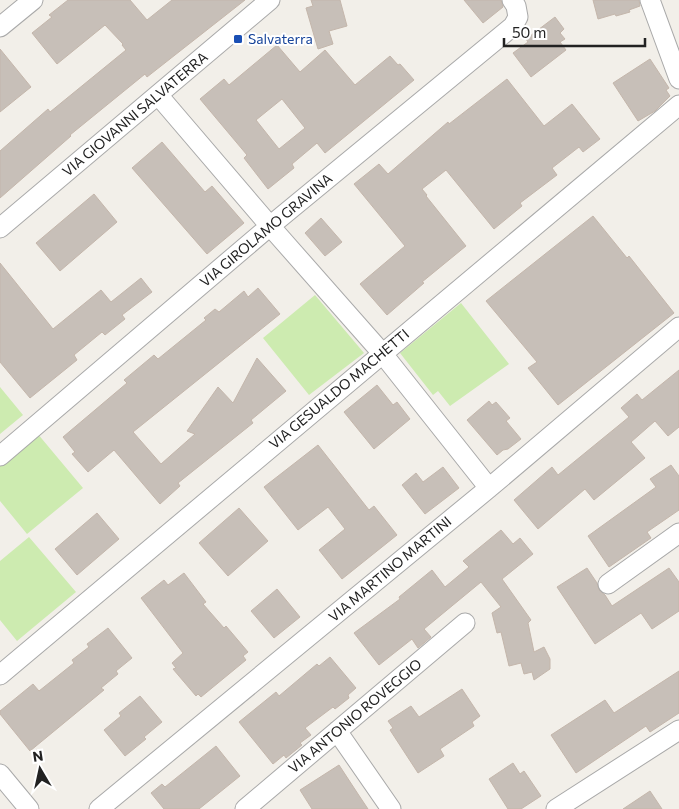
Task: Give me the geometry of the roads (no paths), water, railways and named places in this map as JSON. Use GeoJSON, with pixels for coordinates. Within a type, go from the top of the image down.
{"type":"FeatureCollection","features":[{"type":"Feature","properties":{"kind":"street"},"geometry":{"type":"LineString","coordinates":[[0,27],[33,0]]}},
{"type":"Feature","properties":{"kind":"street","name":"VIA GIOVANNI SALVATERRA"},"geometry":{"type":"LineString","coordinates":[[0,228],[270,0]]}},
{"type":"Feature","properties":{"kind":"street","name":"VIA GIROLAMO GRAVINA"},"geometry":{"type":"LineString","coordinates":[[0,456],[270,226],[513,26],[517,22],[518,17],[516,6],[512,0]]}},
{"type":"Feature","properties":{"kind":"street"},"geometry":{"type":"LineString","coordinates":[[650,0],[679,79]]}},
{"type":"Feature","properties":{"kind":"street"},"geometry":{"type":"LineString","coordinates":[[158,95],[382,353],[489,488]]}},
{"type":"Feature","properties":{"kind":"street","name":"VIA GESUALDO MACHETTI"},"geometry":{"type":"LineString","coordinates":[[0,675],[679,105]]}},
{"type":"Feature","properties":{"kind":"street","name":"VIA MARTINO MARTINI"},"geometry":{"type":"LineString","coordinates":[[99,809],[489,488],[679,328]]}},
{"type":"Feature","properties":{"kind":"street"},"geometry":{"type":"LineString","coordinates":[[608,584],[679,533]]}},
{"type":"Feature","properties":{"kind":"street","name":"VIA ANTONIO ROVEGGIO"},"geometry":{"type":"LineString","coordinates":[[245,809],[465,623]]}},
{"type":"Feature","properties":{"kind":"street"},"geometry":{"type":"LineString","coordinates":[[556,809],[679,730]]}},
{"type":"Feature","properties":{"kind":"street"},"geometry":{"type":"LineString","coordinates":[[337,731],[391,809]]}},
{"type":"Feature","properties":{"kind":"street"},"geometry":{"type":"LineString","coordinates":[[0,774],[29,809]]}},
{"type":"Feature","properties":{"kind":"place","name":"Salvaterra"},"geometry":{"type":"Point","coordinates":[238,39]}}]}
